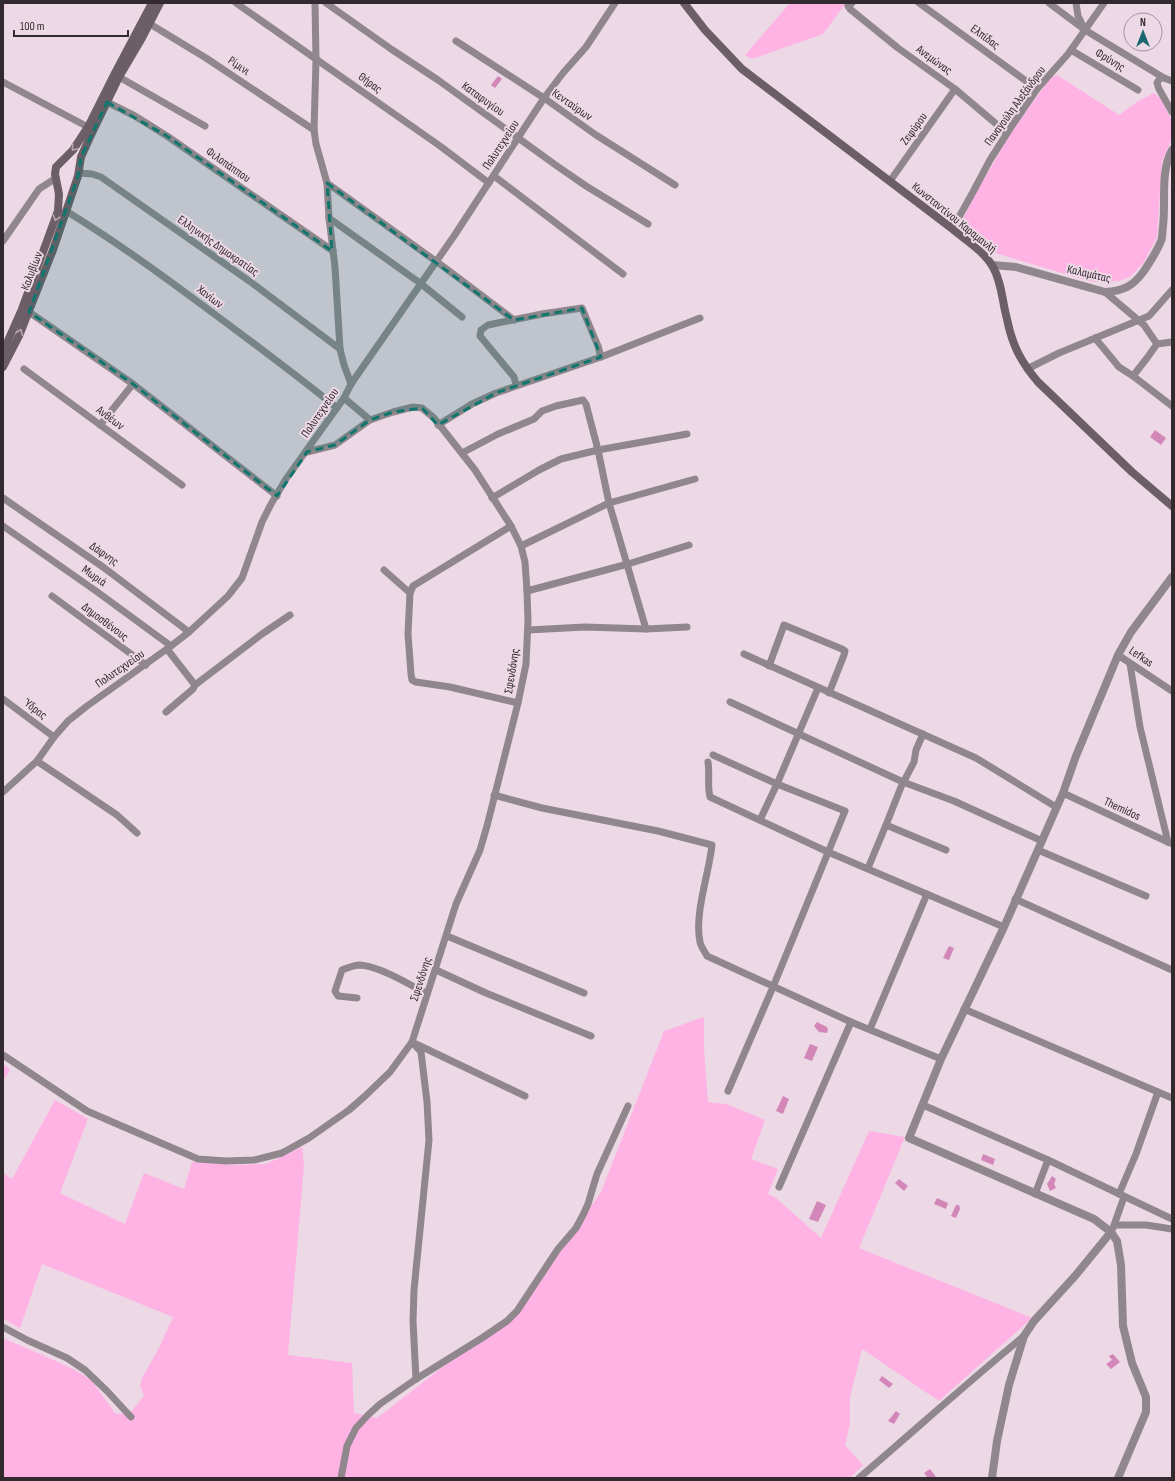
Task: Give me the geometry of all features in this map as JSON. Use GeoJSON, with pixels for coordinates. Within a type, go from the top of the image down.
{"type":"FeatureCollection","features":[{"type":"Feature","properties":{"kind":"main road","name":"Καλυβίων"},"geometry":{"type":"LineString","coordinates":[[3,352],[22,309],[58,212],[59,194],[55,170],[58,164],[80,141],[152,3]]}},
{"type":"Feature","properties":{"kind":"main road","name":"Καλυβίων"},"geometry":{"type":"LineString","coordinates":[[3,367],[19,336],[29,312],[66,211],[78,175],[81,158],[119,77],[150,24],[160,3]]}},
{"type":"Feature","properties":{"kind":"main road","name":"Κωνσταντίνου Καραμανλή"},"geometry":{"type":"LineString","coordinates":[[684,3],[705,30],[742,69],[950,227],[983,255],[992,265],[1001,286],[1006,319],[1014,346],[1027,369],[1038,382],[1132,472],[1172,506]]}},
{"type":"Feature","properties":{"kind":"main road"},"geometry":{"type":"LineString","coordinates":[[56,179],[66,185],[73,183],[78,175],[77,167],[72,162],[61,162]]}},
{"type":"Feature","properties":{"kind":"street","name":"Θήρας"},"geometry":{"type":"LineString","coordinates":[[236,3],[440,146],[489,183]]}},
{"type":"Feature","properties":{"kind":"street"},"geometry":{"type":"LineString","coordinates":[[314,3],[316,60],[314,130],[316,144],[327,183],[328,218],[335,267],[340,349],[351,384]]}},
{"type":"Feature","properties":{"kind":"street","name":"Καταφυγίου"},"geometry":{"type":"LineString","coordinates":[[326,3],[438,80],[586,186],[648,224]]}},
{"type":"Feature","properties":{"kind":"street","name":"Πολυτεχνείου"},"geometry":{"type":"LineString","coordinates":[[3,792],[37,761],[54,737],[68,721],[189,632],[228,596],[242,578],[262,522],[286,479],[307,452],[344,398],[351,384],[494,176],[544,98],[563,72],[586,47],[615,3]]}},
{"type":"Feature","properties":{"kind":"street","name":"Ελπίδας"},"geometry":{"type":"LineString","coordinates":[[919,3],[1037,89]]}},
{"type":"Feature","properties":{"kind":"street"},"geometry":{"type":"LineString","coordinates":[[1048,3],[1085,30],[1164,78],[1172,81]]}},
{"type":"Feature","properties":{"kind":"street"},"geometry":{"type":"LineString","coordinates":[[1076,3],[1078,16],[1085,30]]}},
{"type":"Feature","properties":{"kind":"street","name":"Παναγούλη Αλεξάνδρου"},"geometry":{"type":"LineString","coordinates":[[950,227],[966,204],[990,160],[1037,89],[1071,50],[1104,3]]}},
{"type":"Feature","properties":{"kind":"street","name":"Ανεμώνας"},"geometry":{"type":"LineString","coordinates":[[850,5],[898,48],[955,89],[1008,133]]}},
{"type":"Feature","properties":{"kind":"street","name":"Ρίμινι"},"geometry":{"type":"LineString","coordinates":[[150,24],[206,58],[314,130]]}},
{"type":"Feature","properties":{"kind":"street","name":"Κενταύρων"},"geometry":{"type":"LineString","coordinates":[[456,41],[544,98],[601,139],[675,185]]}},
{"type":"Feature","properties":{"kind":"street","name":"Φρύνης"},"geometry":{"type":"LineString","coordinates":[[1071,50],[1138,90]]}},
{"type":"Feature","properties":{"kind":"street"},"geometry":{"type":"LineString","coordinates":[[119,77],[205,126]]}},
{"type":"Feature","properties":{"kind":"street"},"geometry":{"type":"LineString","coordinates":[[1164,78],[1160,78],[1157,83],[1172,112]]}},
{"type":"Feature","properties":{"kind":"street"},"geometry":{"type":"LineString","coordinates":[[3,82],[88,127]]}},
{"type":"Feature","properties":{"kind":"street","name":"Ζεφύρου"},"geometry":{"type":"LineString","coordinates":[[890,182],[955,89]]}},
{"type":"Feature","properties":{"kind":"street","name":"Φιλοπάππου"},"geometry":{"type":"LineString","coordinates":[[107,102],[135,116],[167,136],[332,251]]}},
{"type":"Feature","properties":{"kind":"street","name":"Καλαμάτας"},"geometry":{"type":"LineString","coordinates":[[992,265],[1016,267],[1105,292],[1117,292],[1129,286],[1138,278],[1147,266],[1161,240],[1165,213],[1165,171],[1172,150]]}},
{"type":"Feature","properties":{"kind":"street","name":"Ελληνικής Δημοκρατίας"},"geometry":{"type":"LineString","coordinates":[[78,175],[92,174],[101,177],[252,283],[340,349]]}},
{"type":"Feature","properties":{"kind":"street"},"geometry":{"type":"LineString","coordinates":[[494,176],[623,274]]}},
{"type":"Feature","properties":{"kind":"street"},"geometry":{"type":"LineString","coordinates":[[3,241],[39,189],[56,179]]}},
{"type":"Feature","properties":{"kind":"street"},"geometry":{"type":"LineString","coordinates":[[327,183],[436,261],[514,320]]}},
{"type":"Feature","properties":{"kind":"street","name":"Χανίων"},"geometry":{"type":"LineString","coordinates":[[66,211],[97,230],[182,290],[297,376],[337,408]]}},
{"type":"Feature","properties":{"kind":"street"},"geometry":{"type":"LineString","coordinates":[[328,218],[420,283],[462,317]]}},
{"type":"Feature","properties":{"kind":"street"},"geometry":{"type":"LineString","coordinates":[[1027,369],[1059,353],[1149,316],[1172,290]]}},
{"type":"Feature","properties":{"kind":"street"},"geometry":{"type":"LineString","coordinates":[[1105,292],[1150,331],[1157,344]]}},
{"type":"Feature","properties":{"kind":"street"},"geometry":{"type":"LineString","coordinates":[[516,385],[514,377],[480,336],[481,330],[488,325],[582,308],[601,357]]}},
{"type":"Feature","properties":{"kind":"street"},"geometry":{"type":"LineString","coordinates":[[29,312],[133,384],[277,496]]}},
{"type":"Feature","properties":{"kind":"street"},"geometry":{"type":"LineString","coordinates":[[438,425],[472,404],[496,393],[601,357],[700,318]]}},
{"type":"Feature","properties":{"kind":"street"},"geometry":{"type":"LineString","coordinates":[[1095,338],[1119,367],[1172,406]]}},
{"type":"Feature","properties":{"kind":"street"},"geometry":{"type":"LineString","coordinates":[[1133,376],[1157,344],[1172,342]]}},
{"type":"Feature","properties":{"kind":"street","name":"Ανθέων"},"geometry":{"type":"LineString","coordinates":[[24,369],[182,485]]}},
{"type":"Feature","properties":{"kind":"street"},"geometry":{"type":"LineString","coordinates":[[100,425],[133,384]]}},
{"type":"Feature","properties":{"kind":"street"},"geometry":{"type":"LineString","coordinates":[[344,398],[370,420]]}},
{"type":"Feature","properties":{"kind":"street"},"geometry":{"type":"LineString","coordinates":[[462,453],[498,434],[534,419],[542,411],[556,406],[583,400],[586,404],[598,450],[609,504],[646,628]]}},
{"type":"Feature","properties":{"kind":"street","name":"Σφενδόνης"},"geometry":{"type":"LineString","coordinates":[[3,1055],[87,1111],[198,1159],[226,1161],[254,1160],[282,1153],[309,1138],[349,1110],[365,1096],[390,1072],[412,1042],[456,904],[480,850],[518,703],[526,664],[528,630],[525,562],[521,546],[511,526],[475,470],[434,418],[422,408],[413,407],[392,412],[370,420],[335,445],[307,452]]}},
{"type":"Feature","properties":{"kind":"street"},"geometry":{"type":"LineString","coordinates":[[492,498],[539,470],[562,459],[598,450],[687,434]]}},
{"type":"Feature","properties":{"kind":"street"},"geometry":{"type":"LineString","coordinates":[[521,546],[609,504],[695,480]]}},
{"type":"Feature","properties":{"kind":"street","name":"Δάφνης"},"geometry":{"type":"LineString","coordinates":[[3,498],[109,572],[189,632]]}},
{"type":"Feature","properties":{"kind":"street","name":"Μωριά"},"geometry":{"type":"LineString","coordinates":[[3,526],[96,591],[169,648],[195,685]]}},
{"type":"Feature","properties":{"kind":"street"},"geometry":{"type":"LineString","coordinates":[[511,526],[413,586],[410,593],[408,634],[412,680],[416,682],[450,687],[518,703]]}},
{"type":"Feature","properties":{"kind":"street"},"geometry":{"type":"LineString","coordinates":[[527,591],[628,564],[689,545]]}},
{"type":"Feature","properties":{"kind":"street"},"geometry":{"type":"LineString","coordinates":[[384,570],[410,593]]}},
{"type":"Feature","properties":{"kind":"street"},"geometry":{"type":"LineString","coordinates":[[1118,1478],[1146,1412],[1146,1397],[1132,1363],[1123,1326],[1121,1265],[1117,1241],[1111,1232],[1094,1219],[909,1138],[941,1059],[1004,927],[1015,899],[1063,793],[1076,756],[1118,655],[1131,632],[1172,577]]}},
{"type":"Feature","properties":{"kind":"street","name":"Δημοσθένους"},"geometry":{"type":"LineString","coordinates":[[52,596],[146,665]]}},
{"type":"Feature","properties":{"kind":"street"},"geometry":{"type":"LineString","coordinates":[[166,712],[193,689],[195,685],[262,634],[290,615]]}},
{"type":"Feature","properties":{"kind":"street"},"geometry":{"type":"LineString","coordinates":[[770,666],[784,625],[842,649],[845,651],[829,693]]}},
{"type":"Feature","properties":{"kind":"street"},"geometry":{"type":"LineString","coordinates":[[528,630],[585,627],[687,627]]}},
{"type":"Feature","properties":{"kind":"street"},"geometry":{"type":"LineString","coordinates":[[744,654],[976,758],[1056,806]]}},
{"type":"Feature","properties":{"kind":"street","name":"Lefkas"},"geometry":{"type":"LineString","coordinates":[[1118,655],[1172,691]]}},
{"type":"Feature","properties":{"kind":"street"},"geometry":{"type":"LineString","coordinates":[[1130,664],[1140,727],[1170,843]]}},
{"type":"Feature","properties":{"kind":"street"},"geometry":{"type":"LineString","coordinates":[[760,820],[818,688]]}},
{"type":"Feature","properties":{"kind":"street","name":"Ύδρας"},"geometry":{"type":"LineString","coordinates":[[3,699],[54,737]]}},
{"type":"Feature","properties":{"kind":"street"},"geometry":{"type":"LineString","coordinates":[[730,702],[904,782],[954,801],[1042,841]]}},
{"type":"Feature","properties":{"kind":"street"},"geometry":{"type":"LineString","coordinates":[[868,868],[904,782],[914,762],[916,750],[923,734]]}},
{"type":"Feature","properties":{"kind":"street"},"geometry":{"type":"LineString","coordinates":[[713,755],[777,784],[845,811],[773,987],[728,1091]]}},
{"type":"Feature","properties":{"kind":"street"},"geometry":{"type":"LineString","coordinates":[[37,761],[116,815],[137,833]]}},
{"type":"Feature","properties":{"kind":"street"},"geometry":{"type":"LineString","coordinates":[[708,762],[710,771],[708,790],[710,797],[828,852],[1004,927]]}},
{"type":"Feature","properties":{"kind":"street","name":"Themidos"},"geometry":{"type":"LineString","coordinates":[[1063,793],[1170,843]]}},
{"type":"Feature","properties":{"kind":"street"},"geometry":{"type":"LineString","coordinates":[[494,795],[542,808],[658,831],[712,845],[698,930],[700,944],[707,956],[851,1022],[941,1059]]}},
{"type":"Feature","properties":{"kind":"street"},"geometry":{"type":"LineString","coordinates":[[886,826],[946,850]]}},
{"type":"Feature","properties":{"kind":"street"},"geometry":{"type":"LineString","coordinates":[[1038,850],[1146,896]]}},
{"type":"Feature","properties":{"kind":"street"},"geometry":{"type":"LineString","coordinates":[[870,1029],[927,894]]}},
{"type":"Feature","properties":{"kind":"street"},"geometry":{"type":"LineString","coordinates":[[1015,899],[1172,970]]}},
{"type":"Feature","properties":{"kind":"street"},"geometry":{"type":"LineString","coordinates":[[446,936],[584,993]]}},
{"type":"Feature","properties":{"kind":"street"},"geometry":{"type":"LineString","coordinates":[[358,998],[338,996],[335,991],[342,970],[360,965],[401,979],[427,994]]}},
{"type":"Feature","properties":{"kind":"street"},"geometry":{"type":"LineString","coordinates":[[436,970],[486,993],[591,1036]]}},
{"type":"Feature","properties":{"kind":"street"},"geometry":{"type":"LineString","coordinates":[[964,1009],[1172,1098]]}},
{"type":"Feature","properties":{"kind":"street"},"geometry":{"type":"LineString","coordinates":[[779,1187],[851,1022]]}},
{"type":"Feature","properties":{"kind":"street"},"geometry":{"type":"LineString","coordinates":[[412,1042],[525,1096]]}},
{"type":"Feature","properties":{"kind":"street"},"geometry":{"type":"LineString","coordinates":[[412,1042],[421,1052],[427,1102],[429,1140],[414,1290],[414,1360],[416,1379]]}},
{"type":"Feature","properties":{"kind":"street"},"geometry":{"type":"LineString","coordinates":[[859,1478],[971,1380],[1024,1336],[1034,1321],[1075,1276],[1111,1232],[1115,1225],[1122,1195],[1158,1092]]}},
{"type":"Feature","properties":{"kind":"street"},"geometry":{"type":"LineString","coordinates":[[923,1105],[1048,1160],[1172,1219]]}},
{"type":"Feature","properties":{"kind":"street"},"geometry":{"type":"LineString","coordinates":[[341,1478],[347,1446],[356,1428],[380,1404],[416,1379],[507,1321],[517,1310],[558,1249],[576,1228],[588,1204],[598,1174],[628,1106]]}},
{"type":"Feature","properties":{"kind":"street"},"geometry":{"type":"LineString","coordinates":[[1035,1194],[1048,1160]]}},
{"type":"Feature","properties":{"kind":"street"},"geometry":{"type":"LineString","coordinates":[[1115,1225],[1172,1229]]}},
{"type":"Feature","properties":{"kind":"street"},"geometry":{"type":"LineString","coordinates":[[3,1327],[27,1340],[67,1358],[85,1370],[131,1417]]}},
{"type":"Feature","properties":{"kind":"street"},"geometry":{"type":"LineString","coordinates":[[992,1478],[997,1441],[1009,1385],[1024,1336]]}},
{"type":"Feature","properties":{"kind":"highlighted area"},"geometry":{"type":"Polygon","coordinates":[[[107,102],[167,136],[332,251],[327,183],[514,320],[582,308],[601,357],[496,393],[438,425],[422,408],[393,412],[370,420],[335,445],[307,452],[277,496],[133,384],[29,312],[78,176],[81,157],[107,102]]]}},
{"type":"Feature","properties":{"kind":"shaded area"},"geometry":{"type":"Polygon","coordinates":[[[790,3],[846,3],[823,34],[752,59],[745,55],[790,3]]]}},
{"type":"Feature","properties":{"kind":"shaded area"},"geometry":{"type":"Polygon","coordinates":[[[1057,75],[1119,115],[1137,102],[1154,93],[1161,99],[1172,121],[1172,138],[1162,162],[1157,237],[1144,262],[1131,276],[1119,281],[1089,281],[995,253],[960,225],[976,193],[1011,133],[1051,77],[1057,75]]]}},
{"type":"Feature","properties":{"kind":"shaded area"},"geometry":{"type":"Polygon","coordinates":[[[498,76],[502,79],[495,88],[491,85],[498,76]]]}},
{"type":"Feature","properties":{"kind":"shaded area"},"geometry":{"type":"Polygon","coordinates":[[[1155,430],[1166,438],[1161,445],[1150,437],[1155,430]]]}},
{"type":"Feature","properties":{"kind":"shaded area"},"geometry":{"type":"Polygon","coordinates":[[[949,946],[954,948],[949,960],[943,958],[949,946]]]}},
{"type":"Feature","properties":{"kind":"shaded area"},"geometry":{"type":"Polygon","coordinates":[[[704,1017],[704,1048],[708,1102],[726,1104],[765,1120],[751,1159],[778,1169],[768,1194],[776,1198],[821,1238],[869,1131],[905,1137],[859,1248],[1032,1318],[939,1401],[862,1349],[850,1397],[850,1424],[845,1445],[863,1465],[850,1478],[3,1478],[3,1338],[75,1370],[91,1380],[116,1414],[130,1413],[144,1396],[140,1386],[142,1378],[159,1348],[173,1317],[42,1264],[20,1328],[3,1319],[3,1173],[12,1179],[55,1100],[88,1119],[60,1193],[125,1224],[144,1173],[184,1189],[192,1162],[232,1165],[266,1164],[302,1147],[304,1166],[288,1355],[352,1363],[354,1413],[377,1418],[520,1307],[601,1192],[664,1031],[704,1017]]]}},
{"type":"Feature","properties":{"kind":"shaded area"},"geometry":{"type":"Polygon","coordinates":[[[817,1022],[827,1027],[827,1033],[819,1032],[814,1026],[817,1022]]]}},
{"type":"Feature","properties":{"kind":"shaded area"},"geometry":{"type":"Polygon","coordinates":[[[810,1044],[818,1047],[812,1061],[804,1058],[810,1044]]]}},
{"type":"Feature","properties":{"kind":"shaded area"},"geometry":{"type":"Polygon","coordinates":[[[3,1064],[10,1070],[3,1081],[3,1064]]]}},
{"type":"Feature","properties":{"kind":"shaded area"},"geometry":{"type":"Polygon","coordinates":[[[783,1096],[789,1099],[783,1114],[776,1111],[783,1096]]]}},
{"type":"Feature","properties":{"kind":"shaded area"},"geometry":{"type":"Polygon","coordinates":[[[983,1154],[995,1159],[993,1165],[981,1160],[983,1154]]]}},
{"type":"Feature","properties":{"kind":"shaded area"},"geometry":{"type":"Polygon","coordinates":[[[1052,1176],[1056,1179],[1054,1184],[1056,1188],[1050,1191],[1047,1184],[1052,1176]]]}},
{"type":"Feature","properties":{"kind":"shaded area"},"geometry":{"type":"Polygon","coordinates":[[[899,1179],[908,1186],[904,1191],[895,1183],[899,1179]]]}},
{"type":"Feature","properties":{"kind":"shaded area"},"geometry":{"type":"Polygon","coordinates":[[[937,1198],[948,1203],[946,1209],[934,1204],[937,1198]]]}},
{"type":"Feature","properties":{"kind":"shaded area"},"geometry":{"type":"Polygon","coordinates":[[[817,1201],[826,1205],[818,1222],[809,1219],[817,1201]]]}},
{"type":"Feature","properties":{"kind":"shaded area"},"geometry":{"type":"Polygon","coordinates":[[[956,1205],[959,1205],[960,1209],[956,1218],[951,1216],[956,1205]]]}},
{"type":"Feature","properties":{"kind":"shaded area"},"geometry":{"type":"Polygon","coordinates":[[[1113,1354],[1120,1362],[1111,1369],[1106,1364],[1112,1360],[1109,1356],[1113,1354]]]}},
{"type":"Feature","properties":{"kind":"shaded area"},"geometry":{"type":"Polygon","coordinates":[[[882,1376],[893,1384],[889,1388],[879,1380],[882,1376]]]}},
{"type":"Feature","properties":{"kind":"shaded area"},"geometry":{"type":"Polygon","coordinates":[[[896,1411],[900,1414],[894,1424],[888,1421],[896,1411]]]}},
{"type":"Feature","properties":{"kind":"shaded area"},"geometry":{"type":"Polygon","coordinates":[[[930,1469],[936,1477],[928,1478],[924,1473],[930,1469]]]}}]}
